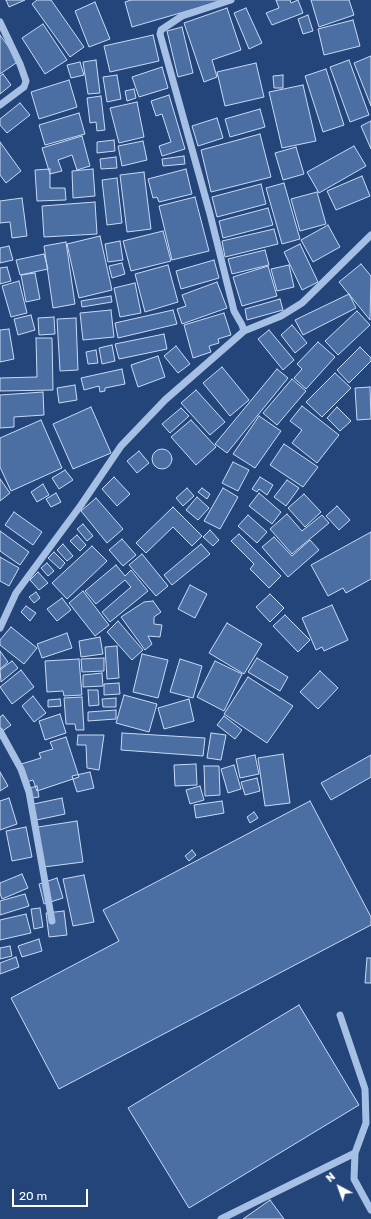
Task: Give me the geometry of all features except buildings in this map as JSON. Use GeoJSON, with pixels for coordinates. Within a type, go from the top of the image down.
{"type":"FeatureCollection","features":[{"type":"Feature","properties":{"kind":"street"},"geometry":{"type":"LineString","coordinates":[[231,0],[182,16],[161,30],[160,34],[210,214],[234,311],[244,331]]}},
{"type":"Feature","properties":{"kind":"street"},"geometry":{"type":"LineString","coordinates":[[0,22],[20,64],[26,81],[24,87],[0,105]]}},
{"type":"Feature","properties":{"kind":"street"},"geometry":{"type":"LineString","coordinates":[[0,628],[16,593],[81,505],[122,446],[164,400],[244,331],[281,316],[302,303],[371,235]]}},
{"type":"Feature","properties":{"kind":"street"},"geometry":{"type":"LineString","coordinates":[[0,731],[21,770],[29,792],[52,921]]}},
{"type":"Feature","properties":{"kind":"street"},"geometry":{"type":"LineString","coordinates":[[340,1015],[365,1089],[366,1122],[355,1153],[354,1179],[371,1210]]}},
{"type":"Feature","properties":{"kind":"street"},"geometry":{"type":"LineString","coordinates":[[221,1219],[355,1153]]}}]}
